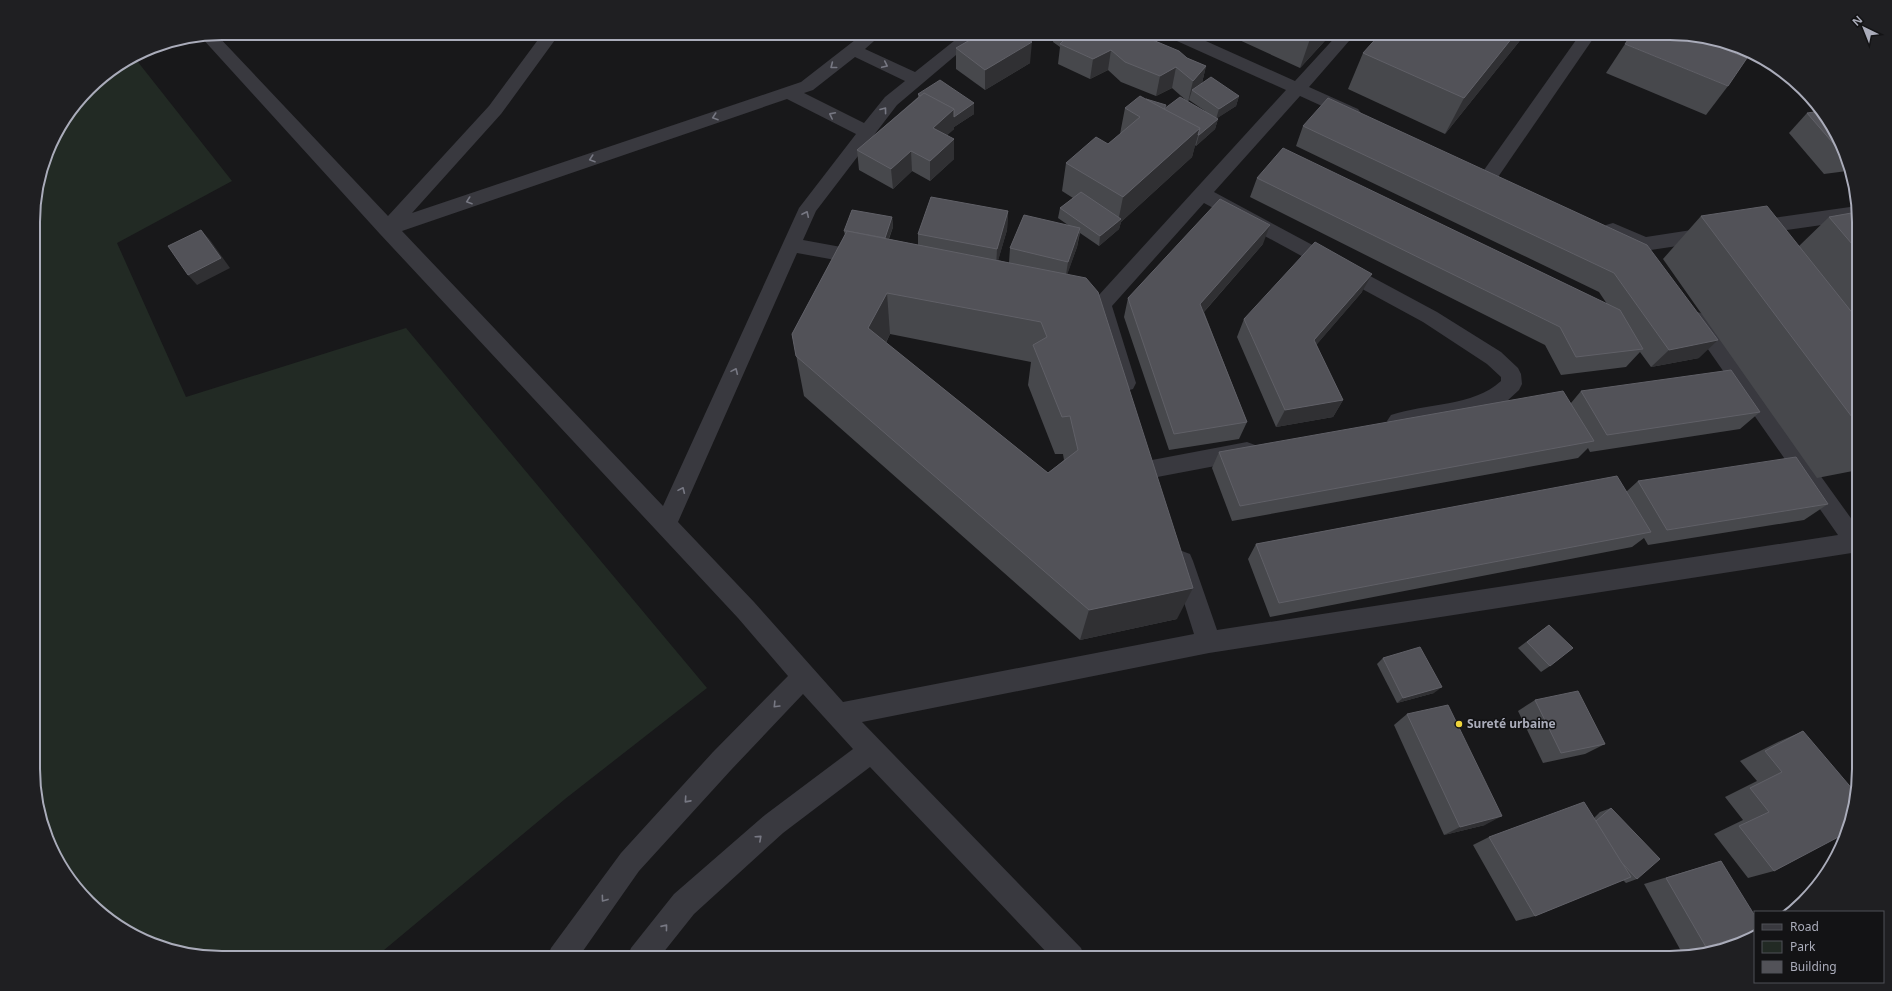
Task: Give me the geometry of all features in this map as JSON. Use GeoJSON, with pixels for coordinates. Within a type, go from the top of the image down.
{"type":"FeatureCollection","features":[{"type":"Feature","properties":{"kind":"street"},"geometry":{"type":"LineString","coordinates":[[212,40],[387,229],[746,610],[838,715],[1064,951]]}},
{"type":"Feature","properties":{"kind":"street"},"geometry":{"type":"LineString","coordinates":[[387,229],[495,110],[547,40]]}},
{"type":"Feature","properties":{"kind":"street"},"geometry":{"type":"LineString","coordinates":[[387,229],[808,86],[866,40]]}},
{"type":"Feature","properties":{"kind":"street"},"geometry":{"type":"LineString","coordinates":[[666,525],[808,208],[891,101],[966,40]]}},
{"type":"Feature","properties":{"kind":"street"},"geometry":{"type":"LineString","coordinates":[[1190,40],[1368,120]]}},
{"type":"Feature","properties":{"kind":"street"},"geometry":{"type":"LineString","coordinates":[[1102,304],[1296,88],[1341,40]]}},
{"type":"Feature","properties":{"kind":"street"},"geometry":{"type":"LineString","coordinates":[[1490,175],[1584,40]]}},
{"type":"Feature","properties":{"kind":"street"},"geometry":{"type":"LineString","coordinates":[[854,50],[917,80]]}},
{"type":"Feature","properties":{"kind":"street"},"geometry":{"type":"LineString","coordinates":[[788,92],[867,132]]}},
{"type":"Feature","properties":{"kind":"street"},"geometry":{"type":"LineString","coordinates":[[1202,194],[1430,317],[1494,358],[1511,374],[1512,384],[1499,396],[1481,404],[1378,426]]}},
{"type":"Feature","properties":{"kind":"street"},"geometry":{"type":"LineString","coordinates":[[1644,244],[1852,214]]}},
{"type":"Feature","properties":{"kind":"street"},"geometry":{"type":"LineString","coordinates":[[1595,222],[1644,244],[1658,263]]}},
{"type":"Feature","properties":{"kind":"street"},"geometry":{"type":"LineString","coordinates":[[1756,228],[1771,246]]}},
{"type":"Feature","properties":{"kind":"street"},"geometry":{"type":"LineString","coordinates":[[792,245],[885,262]]}},
{"type":"Feature","properties":{"kind":"street"},"geometry":{"type":"LineString","coordinates":[[1056,295],[1102,304]]}},
{"type":"Feature","properties":{"kind":"street"},"geometry":{"type":"LineString","coordinates":[[1685,302],[1852,535]]}},
{"type":"Feature","properties":{"kind":"street"},"geometry":{"type":"LineString","coordinates":[[1102,304],[1132,401]]}},
{"type":"Feature","properties":{"kind":"street"},"geometry":{"type":"LineString","coordinates":[[1152,469],[1269,447]]}},
{"type":"Feature","properties":{"kind":"street"},"geometry":{"type":"LineString","coordinates":[[838,715],[1209,642],[1852,543]]}},
{"type":"Feature","properties":{"kind":"street"},"geometry":{"type":"LineString","coordinates":[[1177,544],[1209,642]]}},
{"type":"Feature","properties":{"kind":"street"},"geometry":{"type":"LineString","coordinates":[[567,951],[630,862],[722,761],[803,676]]}},
{"type":"Feature","properties":{"kind":"street"},"geometry":{"type":"LineString","coordinates":[[647,951],[684,904],[774,824],[872,750]]}},
{"type":"Feature","properties":{"kind":"green space"},"geometry":{"type":"Polygon","coordinates":[[[137,61],[232,181],[117,243],[186,397],[406,328],[707,688],[565,799],[384,950],[210,951],[175,945],[152,937],[131,927],[111,913],[85,889],[64,860],[54,839],[46,816],[40,781],[40,210],[46,175],[54,152],[64,131],[93,93],[111,78],[137,61]]]}},
{"type":"Feature","properties":{"kind":"building"},"geometry":{"type":"Polygon","coordinates":[[[970,40],[1029,40],[1032,42],[985,70],[956,48],[970,40]]]}},
{"type":"Feature","properties":{"kind":"building"},"geometry":{"type":"Polygon","coordinates":[[[1064,40],[1153,40],[1179,51],[1187,58],[1206,66],[1193,81],[1176,67],[1160,76],[1125,62],[1111,50],[1093,59],[1060,44],[1064,40]]]}},
{"type":"Feature","properties":{"kind":"building"},"geometry":{"type":"Polygon","coordinates":[[[1375,40],[1510,40],[1464,98],[1363,53],[1375,40]]]}},
{"type":"Feature","properties":{"kind":"building"},"geometry":{"type":"Polygon","coordinates":[[[1628,40],[1682,40],[1715,46],[1747,58],[1728,86],[1625,44],[1628,40]]]}},
{"type":"Feature","properties":{"kind":"building"},"geometry":{"type":"Polygon","coordinates":[[[1211,77],[1239,96],[1219,109],[1192,90],[1211,77]]]}},
{"type":"Feature","properties":{"kind":"building"},"geometry":{"type":"Polygon","coordinates":[[[940,80],[974,103],[954,117],[954,109],[924,93],[920,96],[918,94],[940,80]]]}},
{"type":"Feature","properties":{"kind":"building"},"geometry":{"type":"Polygon","coordinates":[[[924,93],[954,109],[933,128],[954,139],[930,161],[911,151],[891,169],[857,150],[924,93]]]}},
{"type":"Feature","properties":{"kind":"building"},"geometry":{"type":"Polygon","coordinates":[[[1140,96],[1200,128],[1123,197],[1066,163],[1096,137],[1108,144],[1140,117],[1125,108],[1140,96]]]}},
{"type":"Feature","properties":{"kind":"building"},"geometry":{"type":"Polygon","coordinates":[[[1180,97],[1218,119],[1198,135],[1200,128],[1164,109],[1180,97]]]}},
{"type":"Feature","properties":{"kind":"building"},"geometry":{"type":"Polygon","coordinates":[[[1328,98],[1647,245],[1718,340],[1669,350],[1614,273],[1303,126],[1328,98]]]}},
{"type":"Feature","properties":{"kind":"building"},"geometry":{"type":"Polygon","coordinates":[[[1146,99],[1166,105],[1164,109],[1146,99]]]}},
{"type":"Feature","properties":{"kind":"building"},"geometry":{"type":"Polygon","coordinates":[[[1815,112],[1828,131],[1834,145],[1807,113],[1815,112]]]}},
{"type":"Feature","properties":{"kind":"building"},"geometry":{"type":"Polygon","coordinates":[[[1283,148],[1620,310],[1643,349],[1576,357],[1560,327],[1257,178],[1283,148]]]}},
{"type":"Feature","properties":{"kind":"building"},"geometry":{"type":"Polygon","coordinates":[[[1081,192],[1121,219],[1100,236],[1060,208],[1081,192]]]}},
{"type":"Feature","properties":{"kind":"building"},"geometry":{"type":"Polygon","coordinates":[[[931,197],[1008,211],[997,249],[918,234],[931,197]]]}},
{"type":"Feature","properties":{"kind":"building"},"geometry":{"type":"Polygon","coordinates":[[[1220,199],[1270,225],[1200,304],[1247,422],[1174,434],[1128,298],[1220,199]]]}},
{"type":"Feature","properties":{"kind":"building"},"geometry":{"type":"Polygon","coordinates":[[[1767,206],[1852,312],[1852,417],[1701,216],[1767,206]]]}},
{"type":"Feature","properties":{"kind":"building"},"geometry":{"type":"Polygon","coordinates":[[[852,210],[892,217],[885,238],[844,231],[852,210]]]}},
{"type":"Feature","properties":{"kind":"building"},"geometry":{"type":"Polygon","coordinates":[[[1852,213],[1852,244],[1829,217],[1852,213]]]}},
{"type":"Feature","properties":{"kind":"building"},"geometry":{"type":"Polygon","coordinates":[[[1024,215],[1080,228],[1068,262],[1010,248],[1024,215]]]}},
{"type":"Feature","properties":{"kind":"building"},"geometry":{"type":"Polygon","coordinates":[[[201,230],[221,258],[188,275],[168,246],[201,230]]]}},
{"type":"Feature","properties":{"kind":"building"},"geometry":{"type":"Polygon","coordinates":[[[847,231],[1086,278],[1098,292],[1193,588],[1089,610],[796,356],[792,334],[847,231]],[[887,293],[868,328],[1048,473],[1078,450],[1070,416],[1062,417],[1033,345],[1047,337],[1041,322],[887,293]]]}},
{"type":"Feature","properties":{"kind":"building"},"geometry":{"type":"Polygon","coordinates":[[[1315,242],[1372,274],[1314,340],[1343,400],[1285,410],[1244,319],[1315,242]]]}},
{"type":"Feature","properties":{"kind":"building"},"geometry":{"type":"Polygon","coordinates":[[[1731,370],[1760,412],[1607,435],[1581,391],[1731,370]]]}},
{"type":"Feature","properties":{"kind":"building"},"geometry":{"type":"Polygon","coordinates":[[[1563,391],[1594,441],[1240,506],[1219,452],[1563,391]]]}},
{"type":"Feature","properties":{"kind":"building"},"geometry":{"type":"Polygon","coordinates":[[[1796,457],[1828,504],[1667,530],[1638,481],[1796,457]]]}},
{"type":"Feature","properties":{"kind":"building"},"geometry":{"type":"Polygon","coordinates":[[[1617,476],[1651,532],[1279,603],[1256,544],[1617,476]]]}},
{"type":"Feature","properties":{"kind":"building"},"geometry":{"type":"Polygon","coordinates":[[[1549,625],[1573,648],[1550,666],[1527,642],[1549,625]]]}},
{"type":"Feature","properties":{"kind":"building"},"geometry":{"type":"Polygon","coordinates":[[[1420,647],[1442,687],[1403,698],[1383,658],[1420,647]]]}},
{"type":"Feature","properties":{"kind":"building"},"geometry":{"type":"Polygon","coordinates":[[[1578,691],[1605,744],[1561,753],[1535,700],[1578,691]]]}},
{"type":"Feature","properties":{"kind":"building"},"geometry":{"type":"Polygon","coordinates":[[[1448,705],[1502,816],[1460,827],[1407,714],[1448,705]]]}},
{"type":"Feature","properties":{"kind":"building"},"geometry":{"type":"Polygon","coordinates":[[[1803,731],[1851,787],[1846,816],[1839,837],[1774,871],[1739,826],[1769,812],[1750,788],[1782,772],[1765,751],[1803,731]]]}},
{"type":"Feature","properties":{"kind":"building"},"geometry":{"type":"Polygon","coordinates":[[[1584,802],[1631,877],[1535,916],[1489,837],[1584,802]]]}},
{"type":"Feature","properties":{"kind":"building"},"geometry":{"type":"Polygon","coordinates":[[[1611,808],[1660,859],[1637,879],[1622,863],[1596,821],[1611,808]]]}},
{"type":"Feature","properties":{"kind":"building"},"geometry":{"type":"Polygon","coordinates":[[[1721,861],[1754,914],[1754,930],[1742,936],[1706,947],[1666,878],[1721,861]]]}},
{"type":"Feature","properties":{"kind":"place","name":"Sureté urbaine"},"geometry":{"type":"Point","coordinates":[1459,724]}}]}
